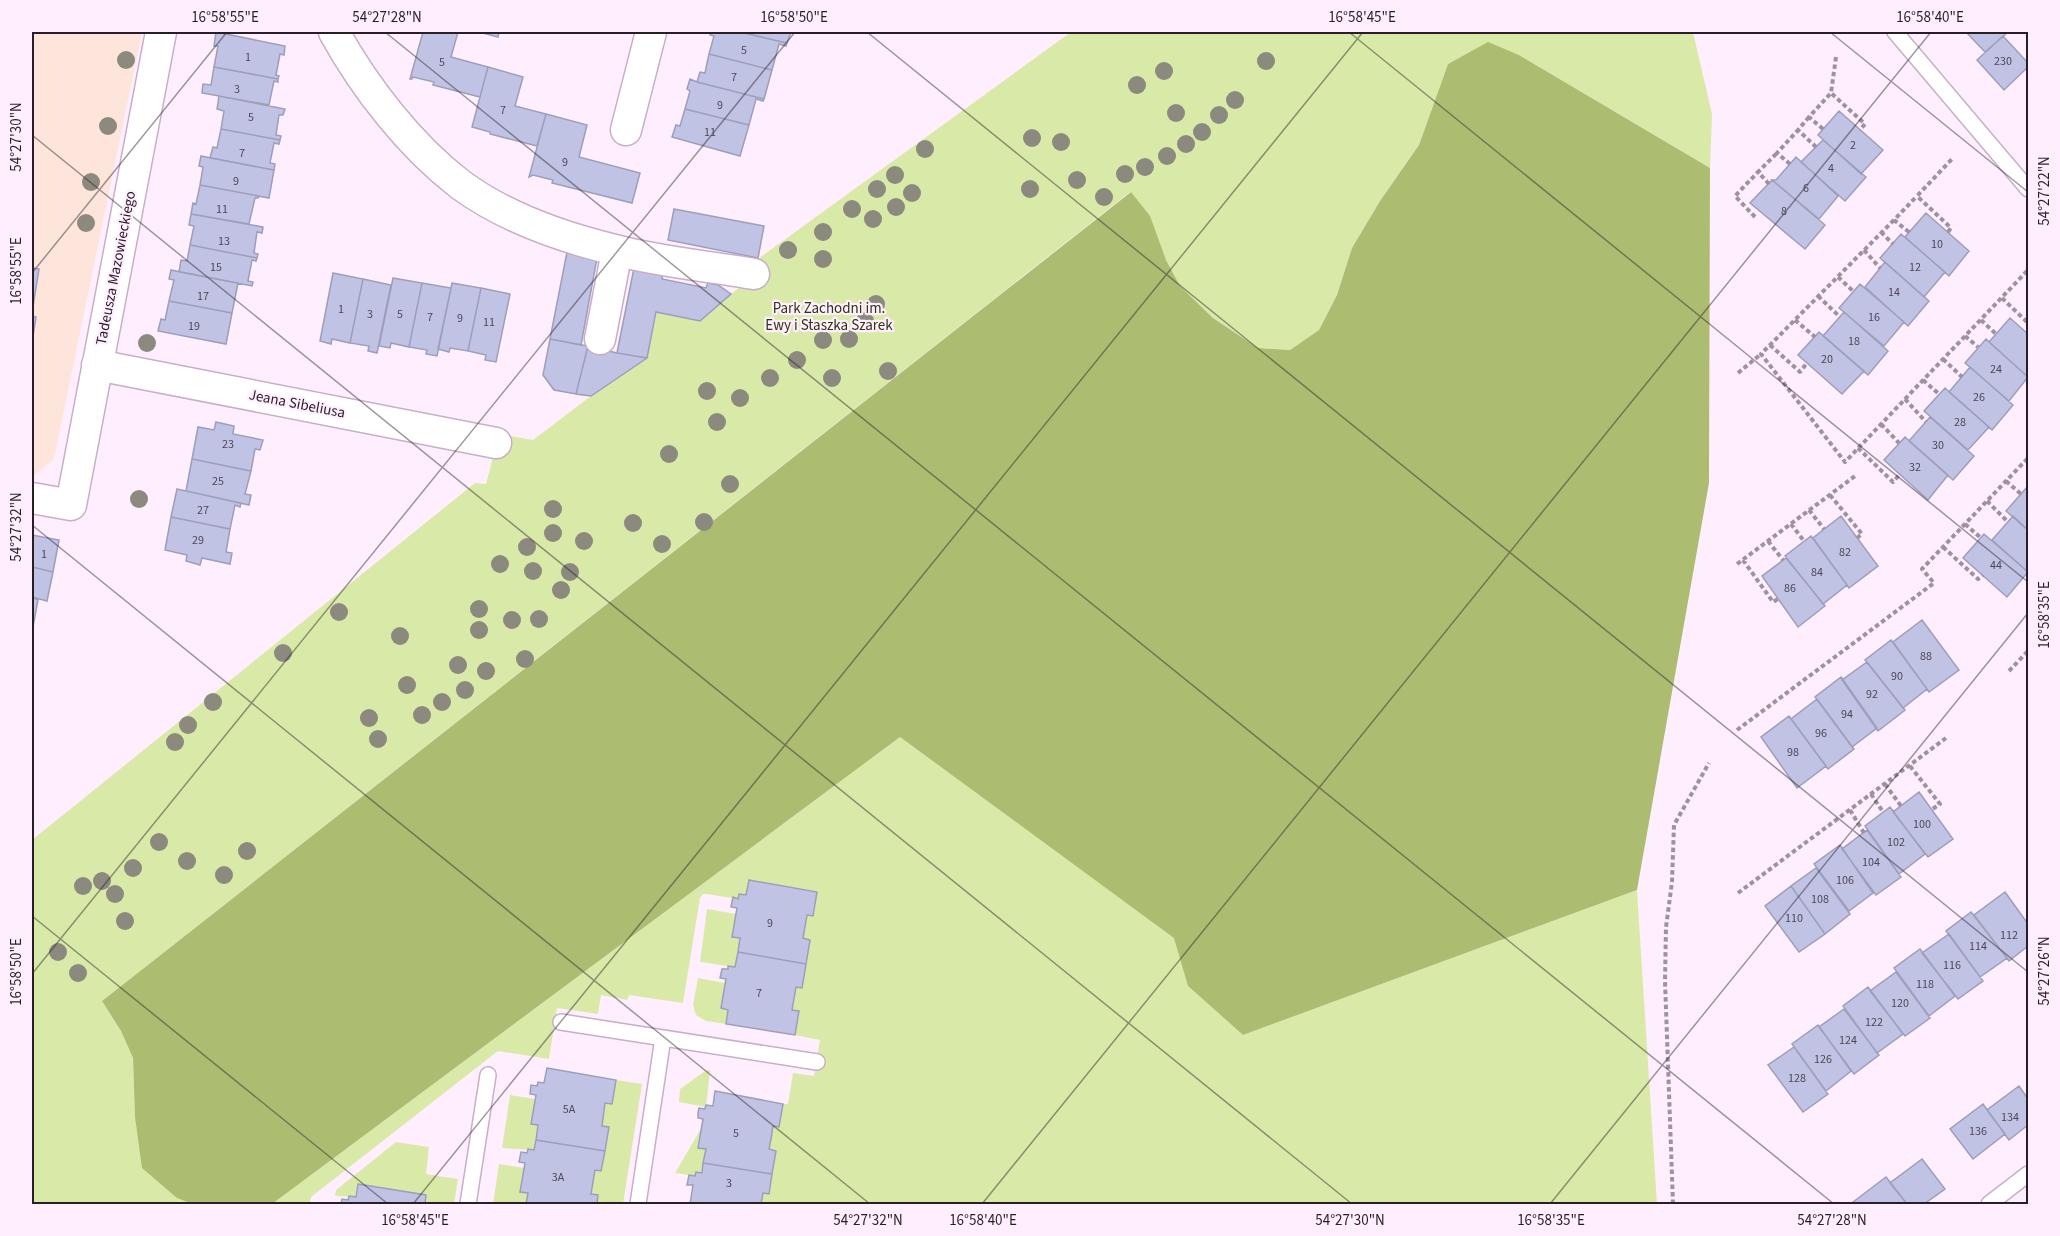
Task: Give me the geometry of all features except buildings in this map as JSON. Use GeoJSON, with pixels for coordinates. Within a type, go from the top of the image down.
{"type":"FeatureCollection","features":[{"type":"Feature","properties":{"kind":"street","name":"Tadeusza Mazowieckiego"},"geometry":{"type":"LineString","coordinates":[[32,498],[71,505],[161,32]]}},
{"type":"Feature","properties":{"kind":"street"},"geometry":{"type":"LineString","coordinates":[[334,32],[347,55],[388,113],[421,148],[461,184],[496,206],[526,222],[617,251],[754,274]]}},
{"type":"Feature","properties":{"kind":"street"},"geometry":{"type":"LineString","coordinates":[[626,130],[651,32]]}},
{"type":"Feature","properties":{"kind":"street"},"geometry":{"type":"LineString","coordinates":[[600,339],[617,251]]}},
{"type":"Feature","properties":{"kind":"street","name":"Jeana Sibeliusa"},"geometry":{"type":"LineString","coordinates":[[97,364],[496,443]]}},
{"type":"Feature","properties":{"kind":"lane"},"geometry":{"type":"LineString","coordinates":[[1895,32],[2028,189]]}},
{"type":"Feature","properties":{"kind":"lane"},"geometry":{"type":"LineString","coordinates":[[561,1022],[817,1062]]}},
{"type":"Feature","properties":{"kind":"lane"},"geometry":{"type":"LineString","coordinates":[[638,1204],[663,1038]]}},
{"type":"Feature","properties":{"kind":"lane"},"geometry":{"type":"LineString","coordinates":[[468,1204],[488,1075]]}},
{"type":"Feature","properties":{"kind":"lane"},"geometry":{"type":"LineString","coordinates":[[1989,1204],[2028,1174]]}},
{"type":"Feature","properties":{"kind":"path"},"geometry":{"type":"LineString","coordinates":[[1755,216],[1735,196],[1831,93],[1836,57]]}},
{"type":"Feature","properties":{"kind":"path"},"geometry":{"type":"LineString","coordinates":[[1831,93],[1865,124],[1860,130]]}},
{"type":"Feature","properties":{"kind":"path"},"geometry":{"type":"LineString","coordinates":[[1809,117],[1823,129]]}},
{"type":"Feature","properties":{"kind":"path"},"geometry":{"type":"LineString","coordinates":[[1798,130],[1816,147]]}},
{"type":"Feature","properties":{"kind":"path"},"geometry":{"type":"LineString","coordinates":[[1777,153],[1790,164]]}},
{"type":"Feature","properties":{"kind":"path"},"geometry":{"type":"LineString","coordinates":[[1738,373],[1761,354],[1838,277],[1953,158]]}},
{"type":"Feature","properties":{"kind":"path"},"geometry":{"type":"LineString","coordinates":[[1758,172],[1769,184]]}},
{"type":"Feature","properties":{"kind":"path"},"geometry":{"type":"LineString","coordinates":[[1917,196],[1951,228],[1947,232]]}},
{"type":"Feature","properties":{"kind":"path"},"geometry":{"type":"LineString","coordinates":[[1894,220],[1909,232]]}},
{"type":"Feature","properties":{"kind":"path"},"geometry":{"type":"LineString","coordinates":[[1881,232],[1893,244]]}},
{"type":"Feature","properties":{"kind":"path"},"geometry":{"type":"LineString","coordinates":[[1864,250],[1880,268]]}},
{"type":"Feature","properties":{"kind":"path"},"geometry":{"type":"LineString","coordinates":[[1761,354],[1845,462],[2028,270]]}},
{"type":"Feature","properties":{"kind":"path"},"geometry":{"type":"LineString","coordinates":[[1838,277],[1854,292]]}},
{"type":"Feature","properties":{"kind":"path"},"geometry":{"type":"LineString","coordinates":[[1818,296],[1840,317]]}},
{"type":"Feature","properties":{"kind":"path"},"geometry":{"type":"LineString","coordinates":[[2002,298],[2028,323]]}},
{"type":"Feature","properties":{"kind":"path"},"geometry":{"type":"LineString","coordinates":[[1795,320],[1815,337]]}},
{"type":"Feature","properties":{"kind":"path"},"geometry":{"type":"LineString","coordinates":[[1981,320],[1996,334]]}},
{"type":"Feature","properties":{"kind":"path"},"geometry":{"type":"LineString","coordinates":[[1965,336],[1978,347]]}},
{"type":"Feature","properties":{"kind":"path"},"geometry":{"type":"LineString","coordinates":[[1770,345],[1800,372],[1808,363]]}},
{"type":"Feature","properties":{"kind":"path"},"geometry":{"type":"LineString","coordinates":[[1943,359],[1962,376]]}},
{"type":"Feature","properties":{"kind":"path"},"geometry":{"type":"LineString","coordinates":[[1923,380],[1939,394]]}},
{"type":"Feature","properties":{"kind":"path"},"geometry":{"type":"LineString","coordinates":[[1905,399],[1926,422]]}},
{"type":"Feature","properties":{"kind":"path"},"geometry":{"type":"LineString","coordinates":[[1881,424],[1899,443]]}},
{"type":"Feature","properties":{"kind":"path"},"geometry":{"type":"LineString","coordinates":[[1858,448],[1893,482],[1900,474]]}},
{"type":"Feature","properties":{"kind":"path"},"geometry":{"type":"LineString","coordinates":[[1737,730],[1934,584],[1922,569],[2028,458]]}},
{"type":"Feature","properties":{"kind":"path"},"geometry":{"type":"LineString","coordinates":[[1737,564],[1855,476]]}},
{"type":"Feature","properties":{"kind":"path"},"geometry":{"type":"LineString","coordinates":[[2006,481],[2021,494]]}},
{"type":"Feature","properties":{"kind":"path"},"geometry":{"type":"LineString","coordinates":[[1830,495],[1862,534],[1857,538]]}},
{"type":"Feature","properties":{"kind":"path"},"geometry":{"type":"LineString","coordinates":[[1987,501],[2008,522]]}},
{"type":"Feature","properties":{"kind":"path"},"geometry":{"type":"LineString","coordinates":[[1809,510],[1824,530]]}},
{"type":"Feature","properties":{"kind":"path"},"geometry":{"type":"LineString","coordinates":[[1791,524],[1804,541]]}},
{"type":"Feature","properties":{"kind":"path"},"geometry":{"type":"LineString","coordinates":[[1965,524],[1981,538]]}},
{"type":"Feature","properties":{"kind":"path"},"geometry":{"type":"LineString","coordinates":[[1768,541],[1783,560]]}},
{"type":"Feature","properties":{"kind":"path"},"geometry":{"type":"LineString","coordinates":[[1943,547],[1978,579],[1983,575]]}},
{"type":"Feature","properties":{"kind":"path"},"geometry":{"type":"LineString","coordinates":[[1743,560],[1773,602],[1778,599]]}},
{"type":"Feature","properties":{"kind":"path"},"geometry":{"type":"LineString","coordinates":[[2009,671],[2028,651]]}},
{"type":"Feature","properties":{"kind":"path"},"geometry":{"type":"LineString","coordinates":[[1738,893],[1946,738]]}},
{"type":"Feature","properties":{"kind":"path"},"geometry":{"type":"LineString","coordinates":[[1673,1204],[1665,981],[1666,927],[1674,825],[1709,763]]}},
{"type":"Feature","properties":{"kind":"path"},"geometry":{"type":"LineString","coordinates":[[1910,766],[1940,804],[1932,810]]}},
{"type":"Feature","properties":{"kind":"path"},"geometry":{"type":"LineString","coordinates":[[1885,784],[1901,806]]}},
{"type":"Feature","properties":{"kind":"path"},"geometry":{"type":"LineString","coordinates":[[1871,794],[1883,812]]}},
{"type":"Feature","properties":{"kind":"path"},"geometry":{"type":"LineString","coordinates":[[1850,810],[1864,833]]}},
{"type":"Feature","properties":{"kind":"shaded area"},"geometry":{"type":"Polygon","coordinates":[[[32,32],[142,32],[54,459],[32,477],[32,32]]]}},
{"type":"Feature","properties":{"kind":"green space","name":"Park Zachodni im. Ewy i Staszka Szarek"},"geometry":{"type":"Polygon","coordinates":[[[1071,32],[1693,32],[1712,114],[1710,168],[1519,55],[1488,43],[1448,64],[1419,145],[1380,201],[1352,248],[1337,295],[1319,330],[1290,350],[1258,348],[1213,318],[1180,286],[1130,192],[102,1001],[121,1031],[133,1058],[135,1117],[177,1198],[192,1204],[32,1204],[32,840],[475,483],[486,484],[499,434],[533,440],[591,396],[647,358],[657,312],[700,320],[742,285],[733,277],[1071,32]]]}},
{"type":"Feature","properties":{"kind":"green space"},"geometry":{"type":"Polygon","coordinates":[[[1488,42],[1519,55],[1710,168],[1709,483],[1637,890],[1243,1035],[1188,986],[1174,938],[900,737],[272,1204],[192,1204],[177,1198],[142,1168],[135,1117],[133,1058],[121,1031],[102,1001],[1131,192],[1150,216],[1166,260],[1180,286],[1213,318],[1258,348],[1290,350],[1319,330],[1337,295],[1352,248],[1380,201],[1419,145],[1448,64],[1488,42]]]}},
{"type":"Feature","properties":{"kind":"green space"},"geometry":{"type":"Polygon","coordinates":[[[900,737],[1175,938],[1188,986],[1243,1035],[1637,890],[1657,1204],[761,1204],[763,1193],[769,1194],[776,1151],[769,1149],[773,1126],[779,1127],[783,1104],[788,1104],[793,1073],[814,1076],[820,1040],[795,1035],[799,1012],[792,1010],[796,987],[802,987],[810,940],[803,938],[807,915],[813,916],[817,892],[749,880],[746,895],[738,899],[707,894],[703,894],[700,898],[683,1003],[629,995],[627,1000],[601,995],[598,1014],[557,1008],[549,1059],[498,1051],[311,1197],[310,1204],[272,1204],[900,737]]]}},
{"type":"Feature","properties":{"kind":"green space"},"geometry":{"type":"Polygon","coordinates":[[[707,909],[736,914],[733,936],[740,938],[735,967],[700,962],[707,909]]]}},
{"type":"Feature","properties":{"kind":"green space"},"geometry":{"type":"Polygon","coordinates":[[[698,978],[725,983],[721,1008],[728,1010],[726,1024],[706,1021],[696,1015],[693,1005],[698,978]]]}},
{"type":"Feature","properties":{"kind":"green space"},"geometry":{"type":"Polygon","coordinates":[[[710,1070],[706,1107],[679,1102],[680,1089],[705,1071],[710,1070]]]}},
{"type":"Feature","properties":{"kind":"green space"},"geometry":{"type":"Polygon","coordinates":[[[616,1080],[642,1084],[623,1204],[597,1204],[598,1195],[591,1194],[595,1170],[601,1171],[608,1127],[602,1126],[605,1103],[612,1104],[616,1080]]]}},
{"type":"Feature","properties":{"kind":"green space"},"geometry":{"type":"Polygon","coordinates":[[[510,1095],[535,1099],[531,1124],[538,1125],[534,1150],[502,1148],[510,1095]]]}},
{"type":"Feature","properties":{"kind":"green space"},"geometry":{"type":"Polygon","coordinates":[[[702,1127],[706,1149],[702,1173],[696,1172],[695,1176],[675,1173],[702,1127]]]}},
{"type":"Feature","properties":{"kind":"green space"},"geometry":{"type":"Polygon","coordinates":[[[396,1142],[429,1147],[426,1174],[458,1179],[454,1204],[425,1204],[426,1195],[358,1184],[356,1197],[335,1196],[336,1190],[396,1142]]]}},
{"type":"Feature","properties":{"kind":"green space"},"geometry":{"type":"Polygon","coordinates":[[[499,1164],[524,1168],[528,1193],[526,1204],[493,1204],[499,1164]]]}}]}
